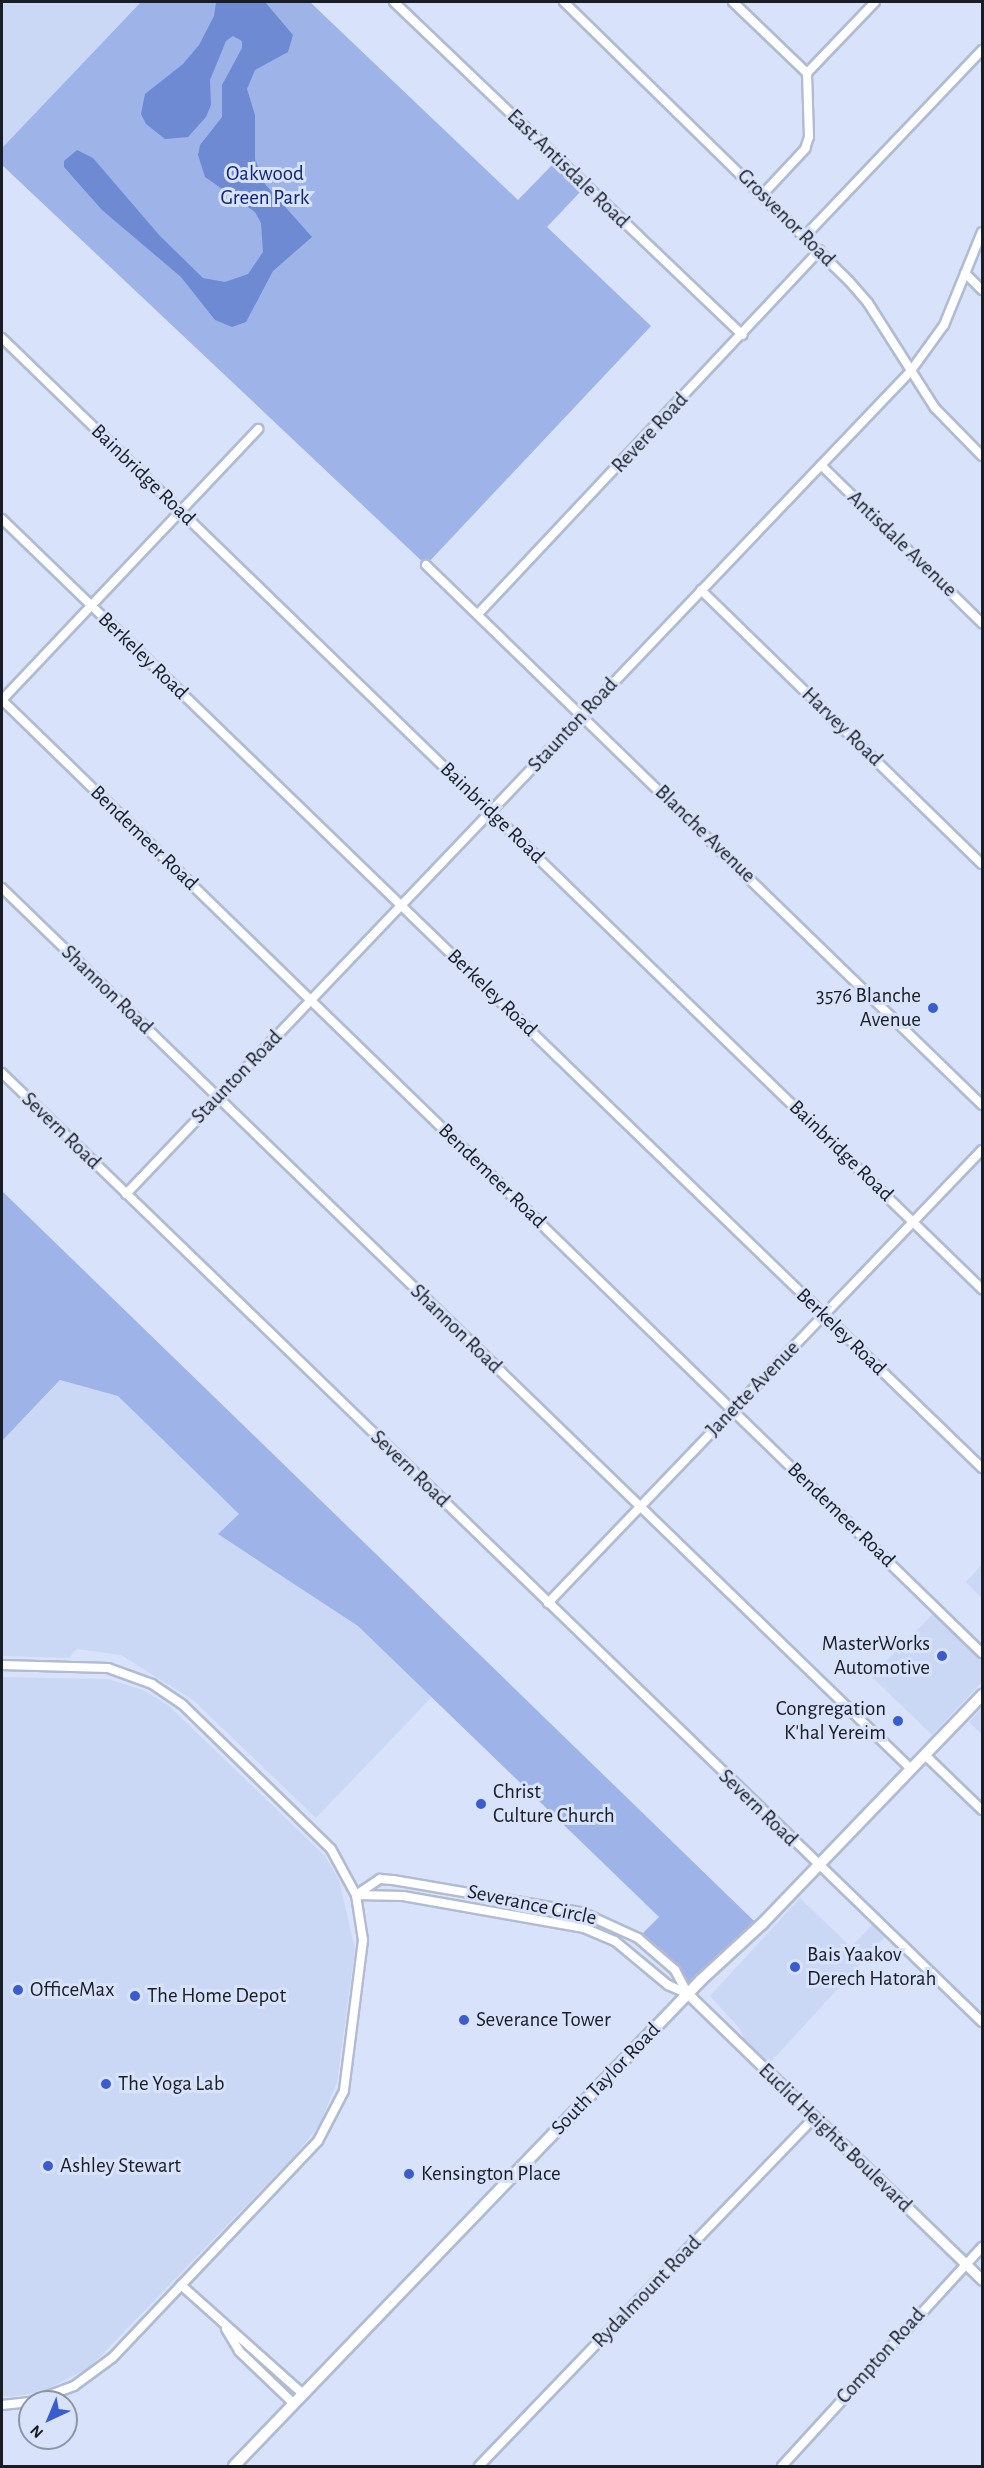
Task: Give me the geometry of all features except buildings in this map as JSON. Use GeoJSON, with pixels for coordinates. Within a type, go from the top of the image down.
{"type":"FeatureCollection","features":[{"type":"Feature","properties":{"kind":"main road","name":"South Taylor Road"},"geometry":{"type":"LineString","coordinates":[[234,2466],[688,1994],[982,1695]]}},
{"type":"Feature","properties":{"kind":"street","name":"East Antisdale Road"},"geometry":{"type":"LineString","coordinates":[[394,2],[742,335]]}},
{"type":"Feature","properties":{"kind":"street","name":"Grosvenor Road"},"geometry":{"type":"LineString","coordinates":[[564,2],[820,250],[867,303],[940,415],[982,456]]}},
{"type":"Feature","properties":{"kind":"street"},"geometry":{"type":"LineString","coordinates":[[733,2],[807,73],[809,137],[805,149],[762,194]]}},
{"type":"Feature","properties":{"kind":"street"},"geometry":{"type":"LineString","coordinates":[[807,73],[875,2]]}},
{"type":"Feature","properties":{"kind":"street"},"geometry":{"type":"LineString","coordinates":[[806,235],[982,50]]}},
{"type":"Feature","properties":{"kind":"street","name":"Staunton Road"},"geometry":{"type":"LineString","coordinates":[[126,1194],[910,372],[944,325],[982,232]]}},
{"type":"Feature","properties":{"kind":"street","name":"Revere Road"},"geometry":{"type":"LineString","coordinates":[[478,614],[820,250]]}},
{"type":"Feature","properties":{"kind":"street"},"geometry":{"type":"LineString","coordinates":[[965,273],[982,290]]}},
{"type":"Feature","properties":{"kind":"street","name":"Bainbridge Road"},"geometry":{"type":"LineString","coordinates":[[2,338],[982,1288]]}},
{"type":"Feature","properties":{"kind":"street"},"geometry":{"type":"LineString","coordinates":[[2,700],[258,429]]}},
{"type":"Feature","properties":{"kind":"street","name":"Antisdale Avenue"},"geometry":{"type":"LineString","coordinates":[[821,465],[982,623]]}},
{"type":"Feature","properties":{"kind":"street","name":"Berkeley Road"},"geometry":{"type":"LineString","coordinates":[[2,519],[982,1468]]}},
{"type":"Feature","properties":{"kind":"street","name":"Blanche Avenue"},"geometry":{"type":"LineString","coordinates":[[426,565],[583,714],[982,1105]]}},
{"type":"Feature","properties":{"kind":"street","name":"Harvey Road"},"geometry":{"type":"LineString","coordinates":[[701,590],[982,864]]}},
{"type":"Feature","properties":{"kind":"street","name":"Bendemeer Road"},"geometry":{"type":"LineString","coordinates":[[2,700],[982,1653]]}},
{"type":"Feature","properties":{"kind":"street","name":"Shannon Road"},"geometry":{"type":"LineString","coordinates":[[2,888],[911,1769]]}},
{"type":"Feature","properties":{"kind":"street","name":"Severn Road"},"geometry":{"type":"LineString","coordinates":[[2,1073],[982,2022]]}},
{"type":"Feature","properties":{"kind":"street","name":"Janette Avenue"},"geometry":{"type":"LineString","coordinates":[[548,1603],[982,1150]]}},
{"type":"Feature","properties":{"kind":"street"},"geometry":{"type":"LineString","coordinates":[[2,1665],[108,1668],[167,1693],[319,1835],[339,1859],[356,1895],[362,1917],[362,1961],[348,2071],[337,2110],[318,2140],[181,2285],[93,2374],[66,2390]]}},
{"type":"Feature","properties":{"kind":"street"},"geometry":{"type":"LineString","coordinates":[[925,1755],[982,1810]]}},
{"type":"Feature","properties":{"kind":"street","name":"Severance Circle"},"geometry":{"type":"LineString","coordinates":[[356,1895],[380,1880],[393,1880],[591,1915],[638,1938],[675,1970],[688,1994]]}},
{"type":"Feature","properties":{"kind":"street","name":"Severance Circle"},"geometry":{"type":"LineString","coordinates":[[356,1895],[403,1896],[584,1928],[615,1941],[668,1985],[688,1994]]}},
{"type":"Feature","properties":{"kind":"street","name":"Euclid Heights Boulevard"},"geometry":{"type":"LineString","coordinates":[[688,1994],[982,2280]]}},
{"type":"Feature","properties":{"kind":"street","name":"Rydalmount Road"},"geometry":{"type":"LineString","coordinates":[[479,2466],[814,2118]]}},
{"type":"Feature","properties":{"kind":"street","name":"Compton Road"},"geometry":{"type":"LineString","coordinates":[[782,2466],[982,2247]]}},
{"type":"Feature","properties":{"kind":"street"},"geometry":{"type":"LineString","coordinates":[[181,2285],[226,2328],[252,2344],[303,2394]]}},
{"type":"Feature","properties":{"kind":"street"},"geometry":{"type":"LineString","coordinates":[[226,2328],[239,2351],[294,2404]]}},
{"type":"Feature","properties":{"kind":"street"},"geometry":{"type":"LineString","coordinates":[[2,2404],[18,2403]]}},
{"type":"Feature","properties":{"kind":"shaded area"},"geometry":{"type":"Polygon","coordinates":[[[2,2],[141,2],[2,148],[2,2]]]}},
{"type":"Feature","properties":{"kind":"shaded area"},"geometry":{"type":"Polygon","coordinates":[[[216,2],[265,2],[293,35],[288,52],[255,70],[247,89],[255,115],[255,159],[265,184],[312,237],[273,271],[246,322],[232,327],[215,320],[181,277],[102,210],[64,167],[64,161],[77,150],[93,158],[160,236],[203,278],[225,282],[248,274],[263,252],[261,223],[255,212],[205,177],[198,155],[200,145],[222,117],[222,85],[242,48],[242,41],[233,36],[226,41],[210,80],[211,105],[206,117],[188,137],[165,139],[146,124],[141,114],[145,94],[183,64],[199,45],[214,16],[216,2]]]}},
{"type":"Feature","properties":{"kind":"shaded area"},"geometry":{"type":"Polygon","coordinates":[[[101,1338],[450,1678],[316,1818],[193,1700],[121,1655],[77,1649],[69,1658],[2,1656],[2,1441],[101,1338]]]}},
{"type":"Feature","properties":{"kind":"shaded area"},"geometry":{"type":"Polygon","coordinates":[[[982,1564],[982,1598],[966,1582],[982,1564]]]}},
{"type":"Feature","properties":{"kind":"shaded area"},"geometry":{"type":"Polygon","coordinates":[[[934,1613],[982,1661],[982,1682],[932,1735],[871,1676],[934,1613]]]}},
{"type":"Feature","properties":{"kind":"shaded area"},"geometry":{"type":"Polygon","coordinates":[[[2,1677],[108,1679],[143,1690],[168,1705],[325,1856],[339,1880],[355,1949],[337,2082],[320,2124],[296,2154],[89,2368],[45,2390],[18,2390],[18,2396],[2,2396],[2,1677]]]}},
{"type":"Feature","properties":{"kind":"shaded area"},"geometry":{"type":"Polygon","coordinates":[[[982,1708],[982,1735],[969,1722],[982,1708]]]}},
{"type":"Feature","properties":{"kind":"shaded area","name":"Bais Yaakov Derech Hatorah"},"geometry":{"type":"Polygon","coordinates":[[[800,1898],[851,1947],[873,1924],[886,1936],[769,2064],[743,2038],[741,2030],[710,1996],[800,1898]]]}},
{"type":"Feature","properties":{"kind":"green space","name":"Oakwood Green Park"},"geometry":{"type":"Polygon","coordinates":[[[141,2],[310,2],[518,200],[554,163],[582,190],[547,227],[651,326],[426,565],[2,165],[2,148],[141,2]]]}},
{"type":"Feature","properties":{"kind":"green space"},"geometry":{"type":"Polygon","coordinates":[[[2,1191],[753,1920],[762,1924],[688,1994],[679,1976],[638,1938],[659,1917],[358,1626],[218,1534],[239,1514],[118,1396],[60,1380],[2,1441],[2,1191]]]}},
{"type":"Feature","properties":{"kind":"place","name":"3576 Blanche Avenue"},"geometry":{"type":"Point","coordinates":[933,1008]}},
{"type":"Feature","properties":{"kind":"place","name":"MasterWorks Automotive"},"geometry":{"type":"Point","coordinates":[942,1656]}},
{"type":"Feature","properties":{"kind":"place","name":"Congregation K'hal Yereim"},"geometry":{"type":"Point","coordinates":[898,1721]}},
{"type":"Feature","properties":{"kind":"place","name":"Christ Culture Church"},"geometry":{"type":"Point","coordinates":[481,1804]}},
{"type":"Feature","properties":{"kind":"place","name":"Bais Yaakov Derech Hatorah"},"geometry":{"type":"Point","coordinates":[795,1967]}},
{"type":"Feature","properties":{"kind":"place","name":"OfficeMax"},"geometry":{"type":"Point","coordinates":[18,1990]}},
{"type":"Feature","properties":{"kind":"place","name":"The Home Depot"},"geometry":{"type":"Point","coordinates":[135,1996]}},
{"type":"Feature","properties":{"kind":"place","name":"Severance Tower"},"geometry":{"type":"Point","coordinates":[464,2020]}},
{"type":"Feature","properties":{"kind":"place","name":"The Yoga Lab"},"geometry":{"type":"Point","coordinates":[106,2084]}},
{"type":"Feature","properties":{"kind":"place","name":"Ashley Stewart"},"geometry":{"type":"Point","coordinates":[48,2166]}},
{"type":"Feature","properties":{"kind":"place","name":"Kensington Place"},"geometry":{"type":"Point","coordinates":[409,2174]}}]}
